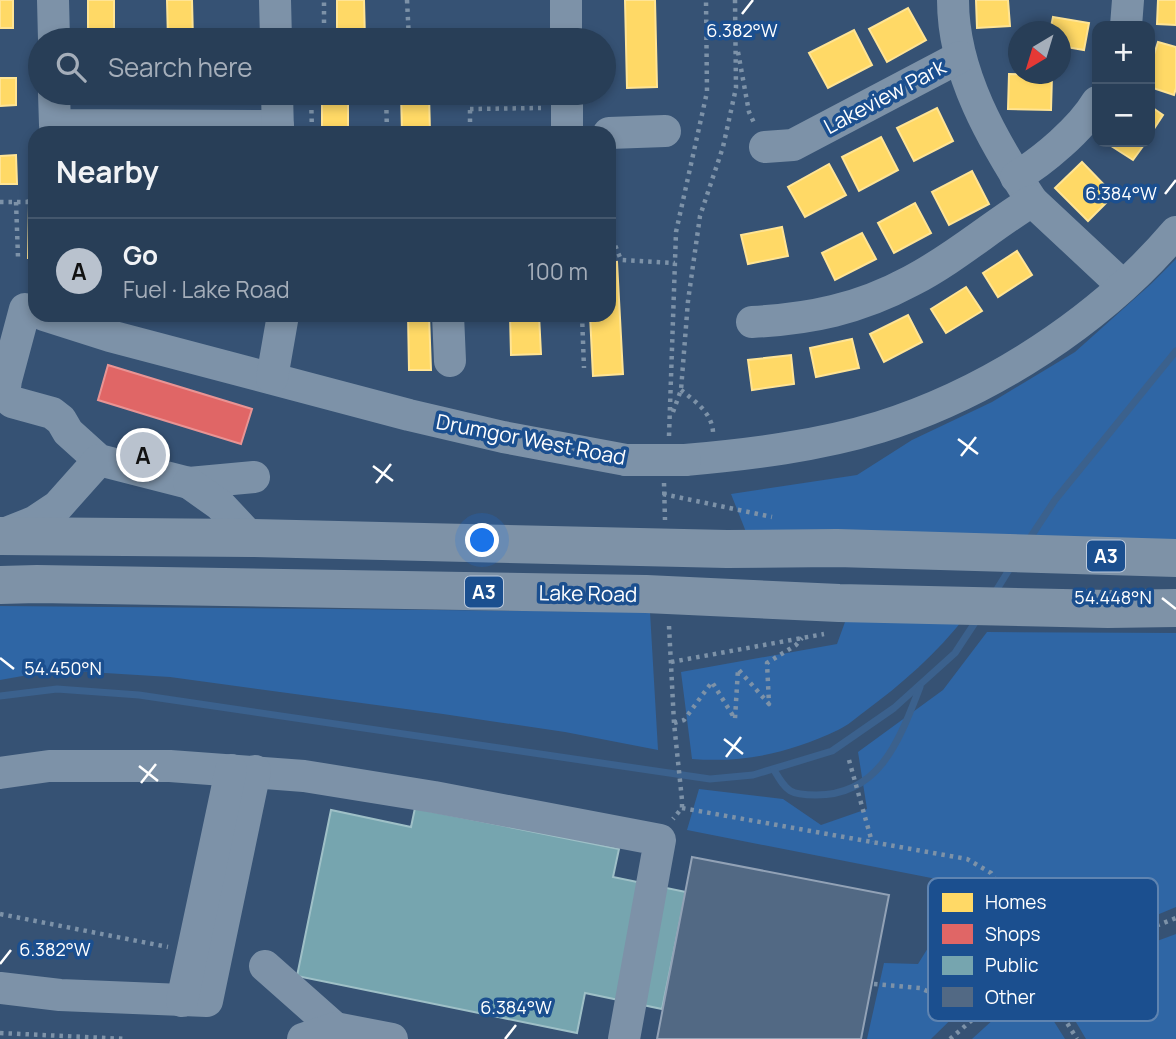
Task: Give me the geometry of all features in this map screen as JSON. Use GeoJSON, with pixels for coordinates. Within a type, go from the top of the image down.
{"type":"FeatureCollection","features":[{"type":"Feature","properties":{"kind":"highway","name":"A3"},"geometry":{"type":"LineString","coordinates":[[0,536],[251,538],[1176,558]]}},
{"type":"Feature","properties":{"kind":"highway","name":"Lake Road"},"geometry":{"type":"LineString","coordinates":[[0,585],[646,594],[839,603],[1176,608]]}},
{"type":"Feature","properties":{"kind":"street"},"geometry":{"type":"LineString","coordinates":[[53,0],[54,28]]}},
{"type":"Feature","properties":{"kind":"street"},"geometry":{"type":"LineString","coordinates":[[275,0],[276,28]]}},
{"type":"Feature","properties":{"kind":"street"},"geometry":{"type":"LineString","coordinates":[[566,0],[566,28]]}},
{"type":"Feature","properties":{"kind":"street"},"geometry":{"type":"LineString","coordinates":[[953,0],[953,21],[960,57]]}},
{"type":"Feature","properties":{"kind":"street"},"geometry":{"type":"LineString","coordinates":[[1126,21],[1128,0]]}},
{"type":"Feature","properties":{"kind":"street","name":"Lakeview Park"},"geometry":{"type":"LineString","coordinates":[[765,147],[793,145],[960,57],[980,110],[1024,189],[1122,285]]}},
{"type":"Feature","properties":{"kind":"street"},"geometry":{"type":"LineString","coordinates":[[54,105],[55,126]]}},
{"type":"Feature","properties":{"kind":"street"},"geometry":{"type":"LineString","coordinates":[[277,105],[278,126]]}},
{"type":"Feature","properties":{"kind":"street"},"geometry":{"type":"LineString","coordinates":[[752,322],[792,320],[829,314],[912,281],[1024,189],[1028,170],[1079,124],[1092,108]]}},
{"type":"Feature","properties":{"kind":"street"},"geometry":{"type":"LineString","coordinates":[[616,133],[665,131]]}},
{"type":"Feature","properties":{"kind":"street","name":"Drumgor West Road"},"geometry":{"type":"LineString","coordinates":[[66,322],[110,336],[476,431],[626,460],[700,459],[787,447],[879,427],[931,408],[987,382],[1037,353],[1083,318],[1122,285],[1176,232]]}},
{"type":"Feature","properties":{"kind":"street"},"geometry":{"type":"LineString","coordinates":[[26,309],[6,380],[5,395],[12,402],[52,413],[61,420],[68,432],[99,460],[188,483],[254,477]]}},
{"type":"Feature","properties":{"kind":"street"},"geometry":{"type":"LineString","coordinates":[[272,378],[283,322]]}},
{"type":"Feature","properties":{"kind":"street"},"geometry":{"type":"LineString","coordinates":[[448,322],[450,361]]}},
{"type":"Feature","properties":{"kind":"street"},"geometry":{"type":"LineString","coordinates":[[0,536],[34,522],[58,506],[99,460]]}},
{"type":"Feature","properties":{"kind":"street"},"geometry":{"type":"LineString","coordinates":[[188,483],[220,505],[251,538]]}},
{"type":"Feature","properties":{"kind":"street"},"geometry":{"type":"LineString","coordinates":[[0,773],[49,766],[170,766],[304,776],[434,797],[660,840],[624,1039]]}},
{"type":"Feature","properties":{"kind":"street"},"geometry":{"type":"LineString","coordinates":[[182,1001],[192,952],[243,771]]}},
{"type":"Feature","properties":{"kind":"street"},"geometry":{"type":"LineString","coordinates":[[0,988],[60,995],[207,1001],[243,771]]}},
{"type":"Feature","properties":{"kind":"street"},"geometry":{"type":"LineString","coordinates":[[265,966],[335,1028]]}},
{"type":"Feature","properties":{"kind":"street"},"geometry":{"type":"LineString","coordinates":[[303,1039],[335,1028],[392,1039]]}},
{"type":"Feature","properties":{"kind":"path"},"geometry":{"type":"LineString","coordinates":[[324,0],[324,28]]}},
{"type":"Feature","properties":{"kind":"path"},"geometry":{"type":"LineString","coordinates":[[407,0],[408,28]]}},
{"type":"Feature","properties":{"kind":"path"},"geometry":{"type":"LineString","coordinates":[[706,0],[707,92],[676,232],[671,416],[681,390],[688,300],[701,216],[723,147],[736,88],[735,0]]}},
{"type":"Feature","properties":{"kind":"path"},"geometry":{"type":"LineString","coordinates":[[736,41],[749,112],[765,147]]}},
{"type":"Feature","properties":{"kind":"path"},"geometry":{"type":"LineString","coordinates":[[311,105],[312,126]]}},
{"type":"Feature","properties":{"kind":"path"},"geometry":{"type":"LineString","coordinates":[[386,105],[387,126]]}},
{"type":"Feature","properties":{"kind":"path"},"geometry":{"type":"LineString","coordinates":[[470,105],[470,126]]}},
{"type":"Feature","properties":{"kind":"path"},"geometry":{"type":"LineString","coordinates":[[470,109],[567,111]]}},
{"type":"Feature","properties":{"kind":"path"},"geometry":{"type":"LineString","coordinates":[[0,202],[28,201]]}},
{"type":"Feature","properties":{"kind":"path"},"geometry":{"type":"LineString","coordinates":[[16,202],[18,257]]}},
{"type":"Feature","properties":{"kind":"path"},"geometry":{"type":"LineString","coordinates":[[616,248],[621,260],[675,263]]}},
{"type":"Feature","properties":{"kind":"path"},"geometry":{"type":"LineString","coordinates":[[582,322],[584,368]]}},
{"type":"Feature","properties":{"kind":"path"},"geometry":{"type":"LineString","coordinates":[[681,390],[697,402],[712,422],[700,459]]}},
{"type":"Feature","properties":{"kind":"path"},"geometry":{"type":"LineString","coordinates":[[663,494],[776,517]]}},
{"type":"Feature","properties":{"kind":"path"},"geometry":{"type":"LineString","coordinates":[[671,662],[827,634],[839,603]]}},
{"type":"Feature","properties":{"kind":"path"},"geometry":{"type":"LineString","coordinates":[[669,626],[674,723],[682,800]]}},
{"type":"Feature","properties":{"kind":"path"},"geometry":{"type":"LineString","coordinates":[[674,723],[684,720],[712,682],[736,719],[738,669],[769,704],[767,663],[796,645],[802,638]]}},
{"type":"Feature","properties":{"kind":"path"},"geometry":{"type":"LineString","coordinates":[[849,760],[872,842]]}},
{"type":"Feature","properties":{"kind":"path"},"geometry":{"type":"LineString","coordinates":[[682,808],[967,859],[991,873],[994,878]]}},
{"type":"Feature","properties":{"kind":"path"},"geometry":{"type":"LineString","coordinates":[[0,914],[192,952]]}},
{"type":"Feature","properties":{"kind":"path"},"geometry":{"type":"LineString","coordinates":[[1158,925],[1175,918]]}},
{"type":"Feature","properties":{"kind":"path"},"geometry":{"type":"LineString","coordinates":[[874,984],[920,988],[928,991]]}},
{"type":"Feature","properties":{"kind":"path"},"geometry":{"type":"LineString","coordinates":[[950,1039],[970,1021]]}},
{"type":"Feature","properties":{"kind":"path"},"geometry":{"type":"LineString","coordinates":[[1066,1021],[1077,1039]]}},
{"type":"Feature","properties":{"kind":"path"},"geometry":{"type":"LineString","coordinates":[[0,1033],[127,1039]]}},
{"type":"Feature","properties":{"kind":"shaded area"},"geometry":{"type":"Polygon","coordinates":[[[1176,259],[1176,544],[748,537],[731,494],[857,475],[912,440],[992,402],[1075,352],[1176,259]]]}},
{"type":"Feature","properties":{"kind":"shaded area"},"geometry":{"type":"Polygon","coordinates":[[[0,606],[650,612],[658,750],[565,732],[170,677],[56,670],[0,680],[0,606]]]}},
{"type":"Feature","properties":{"kind":"shaded area"},"geometry":{"type":"Polygon","coordinates":[[[966,616],[943,643],[905,679],[841,728],[802,745],[766,755],[692,759],[681,672],[837,644],[845,622],[966,616]]]}},
{"type":"Feature","properties":{"kind":"shaded area"},"geometry":{"type":"Polygon","coordinates":[[[987,632],[1176,633],[1176,907],[1158,914],[1158,878],[931,878],[687,830],[699,789],[783,799],[821,825],[867,809],[858,752],[943,690],[987,632]]]}},
{"type":"Feature","properties":{"kind":"shaded area"},"geometry":{"type":"Polygon","coordinates":[[[1176,934],[1176,1039],[1086,1039],[1075,1021],[1158,1021],[1158,941],[1176,934]]]}},
{"type":"Feature","properties":{"kind":"shaded area"},"geometry":{"type":"Polygon","coordinates":[[[928,948],[928,1021],[949,1021],[931,1039],[867,1039],[884,963],[918,964],[928,948]]]}},
{"type":"Feature","properties":{"kind":"shaded area"},"geometry":{"type":"Polygon","coordinates":[[[992,1021],[1054,1021],[1065,1039],[972,1039],[992,1021]]]}},
{"type":"Feature","properties":{"kind":"building: Homes"},"geometry":{"type":"Polygon","coordinates":[[[0,0],[13,0],[13,28],[0,28],[0,0]]]}},
{"type":"Feature","properties":{"kind":"building: Homes"},"geometry":{"type":"Polygon","coordinates":[[[88,0],[114,0],[114,28],[88,28],[88,0]]]}},
{"type":"Feature","properties":{"kind":"building: Homes"},"geometry":{"type":"Polygon","coordinates":[[[167,0],[192,0],[193,28],[168,28],[167,0]]]}},
{"type":"Feature","properties":{"kind":"building: Homes"},"geometry":{"type":"Polygon","coordinates":[[[337,0],[364,0],[365,28],[337,28],[337,0]]]}},
{"type":"Feature","properties":{"kind":"building: Homes"},"geometry":{"type":"Polygon","coordinates":[[[625,0],[655,0],[657,87],[627,88],[625,0]]]}},
{"type":"Feature","properties":{"kind":"building: Homes"},"geometry":{"type":"Polygon","coordinates":[[[976,0],[1008,0],[1008,26],[977,28],[976,0]]]}},
{"type":"Feature","properties":{"kind":"building: Homes"},"geometry":{"type":"Polygon","coordinates":[[[1158,0],[1176,0],[1176,25],[1157,24],[1158,0]]]}},
{"type":"Feature","properties":{"kind":"building: Homes"},"geometry":{"type":"Polygon","coordinates":[[[908,8],[926,40],[887,62],[869,29],[908,8]]]}},
{"type":"Feature","properties":{"kind":"building: Homes"},"geometry":{"type":"Polygon","coordinates":[[[1053,17],[1089,23],[1084,50],[1071,48],[1071,21],[1052,21],[1053,17]]]}},
{"type":"Feature","properties":{"kind":"building: Homes"},"geometry":{"type":"Polygon","coordinates":[[[854,30],[872,65],[828,88],[809,53],[854,30]]]}},
{"type":"Feature","properties":{"kind":"building: Homes"},"geometry":{"type":"Polygon","coordinates":[[[1158,42],[1176,47],[1174,95],[1155,89],[1155,51],[1158,42]]]}},
{"type":"Feature","properties":{"kind":"building: Homes"},"geometry":{"type":"Polygon","coordinates":[[[0,78],[16,78],[16,105],[0,106],[0,78]]]}},
{"type":"Feature","properties":{"kind":"building: Homes"},"geometry":{"type":"Polygon","coordinates":[[[1009,84],[1052,84],[1051,110],[1008,109],[1009,84]]]}},
{"type":"Feature","properties":{"kind":"building: Homes"},"geometry":{"type":"Polygon","coordinates":[[[322,105],[348,105],[348,126],[322,126],[322,105]]]}},
{"type":"Feature","properties":{"kind":"building: Homes"},"geometry":{"type":"Polygon","coordinates":[[[401,105],[429,105],[430,126],[402,126],[401,105]]]}},
{"type":"Feature","properties":{"kind":"building: Homes"},"geometry":{"type":"Polygon","coordinates":[[[937,108],[953,141],[914,161],[897,128],[937,108]]]}},
{"type":"Feature","properties":{"kind":"building: Homes"},"geometry":{"type":"Polygon","coordinates":[[[1155,109],[1163,115],[1155,127],[1155,109]]]}},
{"type":"Feature","properties":{"kind":"building: Homes"},"geometry":{"type":"Polygon","coordinates":[[[881,137],[898,170],[859,191],[842,157],[881,137]]]}},
{"type":"Feature","properties":{"kind":"building: Homes"},"geometry":{"type":"Polygon","coordinates":[[[1113,147],[1142,147],[1133,160],[1113,147]]]}},
{"type":"Feature","properties":{"kind":"building: Homes"},"geometry":{"type":"Polygon","coordinates":[[[16,155],[17,184],[0,184],[0,156],[16,155]]]}},
{"type":"Feature","properties":{"kind":"building: Homes"},"geometry":{"type":"Polygon","coordinates":[[[1082,162],[1114,195],[1088,221],[1055,188],[1082,162]]]}},
{"type":"Feature","properties":{"kind":"building: Homes"},"geometry":{"type":"Polygon","coordinates":[[[829,164],[846,195],[805,217],[788,187],[829,164]]]}},
{"type":"Feature","properties":{"kind":"building: Homes"},"geometry":{"type":"Polygon","coordinates":[[[972,171],[989,204],[949,225],[932,192],[972,171]]]}},
{"type":"Feature","properties":{"kind":"building: Homes"},"geometry":{"type":"Polygon","coordinates":[[[915,203],[931,233],[894,253],[878,223],[915,203]]]}},
{"type":"Feature","properties":{"kind":"building: Homes"},"geometry":{"type":"Polygon","coordinates":[[[782,227],[788,256],[748,264],[741,235],[782,227]]]}},
{"type":"Feature","properties":{"kind":"building: Homes"},"geometry":{"type":"Polygon","coordinates":[[[862,233],[876,259],[835,280],[822,253],[862,233]]]}},
{"type":"Feature","properties":{"kind":"building: Homes"},"geometry":{"type":"Polygon","coordinates":[[[1017,251],[1032,275],[998,297],[983,273],[1017,251]]]}},
{"type":"Feature","properties":{"kind":"building: Homes"},"geometry":{"type":"Polygon","coordinates":[[[616,262],[623,374],[593,376],[590,322],[616,322],[616,262]]]}},
{"type":"Feature","properties":{"kind":"building: Homes"},"geometry":{"type":"Polygon","coordinates":[[[966,287],[982,311],[946,333],[931,309],[966,287]]]}},
{"type":"Feature","properties":{"kind":"building: Homes"},"geometry":{"type":"Polygon","coordinates":[[[908,315],[922,342],[884,362],[870,334],[908,315]]]}},
{"type":"Feature","properties":{"kind":"building: Homes"},"geometry":{"type":"Polygon","coordinates":[[[408,322],[429,322],[431,370],[409,370],[408,322]]]}},
{"type":"Feature","properties":{"kind":"building: Homes"},"geometry":{"type":"Polygon","coordinates":[[[510,322],[539,322],[541,354],[511,355],[510,322]]]}},
{"type":"Feature","properties":{"kind":"building: Homes"},"geometry":{"type":"Polygon","coordinates":[[[852,339],[859,368],[816,377],[810,348],[852,339]]]}},
{"type":"Feature","properties":{"kind":"building: Homes"},"geometry":{"type":"Polygon","coordinates":[[[791,355],[794,384],[752,390],[748,360],[791,355]]]}},
{"type":"Feature","properties":{"kind":"building: Shops"},"geometry":{"type":"Polygon","coordinates":[[[108,365],[252,409],[241,444],[98,400],[108,365]]]}},
{"type":"Feature","properties":{"kind":"building: Public"},"geometry":{"type":"Polygon","coordinates":[[[415,808],[619,849],[613,877],[686,892],[662,1009],[585,993],[577,1033],[297,976],[331,810],[411,827],[415,808]]]}},
{"type":"Feature","properties":{"kind":"building: Other"},"geometry":{"type":"Polygon","coordinates":[[[692,857],[889,895],[861,1039],[657,1039],[692,857]]]}},
{"type":"Feature","properties":{"kind":"waterway"},"geometry":{"type":"LineString","coordinates":[[1028,541],[1055,500],[1176,351]]}},
{"type":"Feature","properties":{"kind":"waterway"},"geometry":{"type":"LineString","coordinates":[[994,594],[1012,565]]}},
{"type":"Feature","properties":{"kind":"waterway"},"geometry":{"type":"LineString","coordinates":[[0,696],[57,689],[139,695],[710,779],[753,775],[832,751],[894,708],[955,653],[978,618]]}},
{"type":"Feature","properties":{"kind":"waterway"},"geometry":{"type":"LineString","coordinates":[[774,770],[786,788],[800,794],[838,792],[857,785],[885,760],[920,687]]}},
{"type":"Feature","properties":{"kind":"place","name":"Go"},"geometry":{"type":"Point","coordinates":[143,455]}}]}
